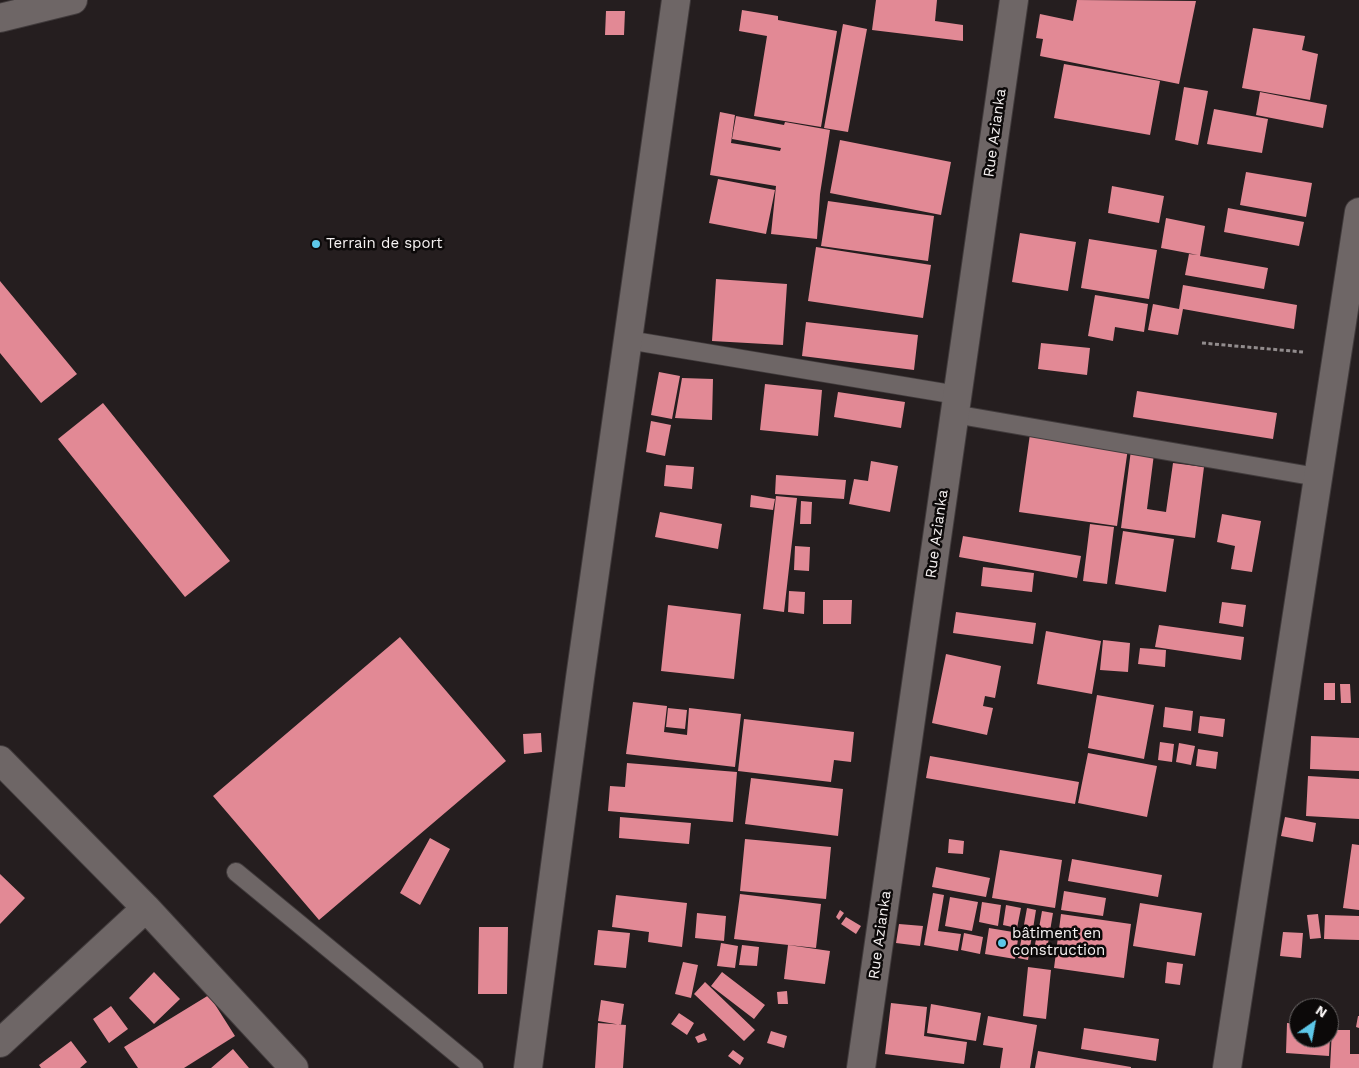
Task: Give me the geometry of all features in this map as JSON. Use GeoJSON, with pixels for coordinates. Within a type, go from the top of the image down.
{"type":"FeatureCollection","features":[{"type":"Feature","properties":{"kind":"street"},"geometry":{"type":"LineString","coordinates":[[0,18],[73,0]]}},
{"type":"Feature","properties":{"kind":"street"},"geometry":{"type":"LineString","coordinates":[[528,1068],[580,678],[676,0]]}},
{"type":"Feature","properties":{"kind":"street","name":"Rue Azianka"},"geometry":{"type":"LineString","coordinates":[[860,1068],[1014,0]]}},
{"type":"Feature","properties":{"kind":"street"},"geometry":{"type":"LineString","coordinates":[[1227,1068],[1317,477],[1348,357],[1359,212]]}},
{"type":"Feature","properties":{"kind":"street"},"geometry":{"type":"LineString","coordinates":[[0,760],[146,908],[294,1068]]}},
{"type":"Feature","properties":{"kind":"street"},"geometry":{"type":"LineString","coordinates":[[0,1043],[146,908]]}},
{"type":"Feature","properties":{"kind":"lane"},"geometry":{"type":"LineString","coordinates":[[628,340],[1317,477]]}},
{"type":"Feature","properties":{"kind":"lane"},"geometry":{"type":"LineString","coordinates":[[236,872],[474,1068]]}},
{"type":"Feature","properties":{"kind":"path"},"geometry":{"type":"LineString","coordinates":[[1202,342],[1348,357]]}},
{"type":"Feature","properties":{"kind":"building"},"geometry":{"type":"Polygon","coordinates":[[[876,0],[937,0],[935,21],[963,25],[963,41],[872,30],[876,0]]]}},
{"type":"Feature","properties":{"kind":"building"},"geometry":{"type":"Polygon","coordinates":[[[1077,0],[1196,1],[1179,84],[1040,56],[1043,39],[1036,38],[1040,14],[1073,21],[1077,0]]]}},
{"type":"Feature","properties":{"kind":"building"},"geometry":{"type":"Polygon","coordinates":[[[742,10],[778,16],[778,20],[837,31],[821,127],[754,116],[767,36],[739,31],[742,10]]]}},
{"type":"Feature","properties":{"kind":"building"},"geometry":{"type":"Polygon","coordinates":[[[606,11],[625,11],[624,35],[605,35],[606,11]]]}},
{"type":"Feature","properties":{"kind":"building"},"geometry":{"type":"Polygon","coordinates":[[[843,24],[867,29],[848,132],[824,128],[843,24]]]}},
{"type":"Feature","properties":{"kind":"building"},"geometry":{"type":"Polygon","coordinates":[[[1253,28],[1305,36],[1302,50],[1318,54],[1310,100],[1242,88],[1253,28]]]}},
{"type":"Feature","properties":{"kind":"building"},"geometry":{"type":"Polygon","coordinates":[[[1064,64],[1160,81],[1150,135],[1054,118],[1064,64]]]}},
{"type":"Feature","properties":{"kind":"building"},"geometry":{"type":"Polygon","coordinates":[[[1184,87],[1208,91],[1198,145],[1175,140],[1184,87]]]}},
{"type":"Feature","properties":{"kind":"building"},"geometry":{"type":"Polygon","coordinates":[[[1260,92],[1327,105],[1323,128],[1256,115],[1260,92]]]}},
{"type":"Feature","properties":{"kind":"building"},"geometry":{"type":"Polygon","coordinates":[[[1214,109],[1268,119],[1262,153],[1207,144],[1214,109]]]}},
{"type":"Feature","properties":{"kind":"building"},"geometry":{"type":"Polygon","coordinates":[[[720,112],[735,115],[731,143],[780,151],[781,148],[732,139],[736,116],[784,125],[785,122],[830,130],[820,194],[817,239],[771,234],[776,186],[710,175],[720,112]]]}},
{"type":"Feature","properties":{"kind":"building"},"geometry":{"type":"Polygon","coordinates":[[[840,140],[951,162],[941,215],[830,193],[840,140]]]}},
{"type":"Feature","properties":{"kind":"building"},"geometry":{"type":"Polygon","coordinates":[[[1246,172],[1312,183],[1306,217],[1240,205],[1246,172]]]}},
{"type":"Feature","properties":{"kind":"building"},"geometry":{"type":"Polygon","coordinates":[[[718,179],[775,190],[766,234],[709,223],[718,179]]]}},
{"type":"Feature","properties":{"kind":"building"},"geometry":{"type":"Polygon","coordinates":[[[1112,186],[1164,196],[1159,223],[1108,213],[1112,186]]]}},
{"type":"Feature","properties":{"kind":"building"},"geometry":{"type":"Polygon","coordinates":[[[828,201],[934,216],[928,261],[821,246],[828,201]]]}},
{"type":"Feature","properties":{"kind":"building"},"geometry":{"type":"Polygon","coordinates":[[[1228,208],[1304,222],[1299,246],[1224,232],[1228,208]]]}},
{"type":"Feature","properties":{"kind":"building"},"geometry":{"type":"Polygon","coordinates":[[[1166,218],[1205,226],[1200,256],[1268,268],[1264,289],[1185,275],[1189,254],[1198,255],[1161,248],[1166,218]]]}},
{"type":"Feature","properties":{"kind":"building"},"geometry":{"type":"Polygon","coordinates":[[[1020,233],[1076,242],[1068,291],[1012,282],[1020,233]]]}},
{"type":"Feature","properties":{"kind":"building"},"geometry":{"type":"Polygon","coordinates":[[[1089,239],[1157,250],[1149,299],[1081,288],[1089,239]]]}},
{"type":"Feature","properties":{"kind":"building"},"geometry":{"type":"Polygon","coordinates":[[[816,247],[931,265],[923,318],[808,301],[816,247]]]}},
{"type":"Feature","properties":{"kind":"building"},"geometry":{"type":"Polygon","coordinates":[[[716,279],[787,284],[783,345],[712,341],[716,279]]]}},
{"type":"Feature","properties":{"kind":"building"},"geometry":{"type":"Polygon","coordinates":[[[0,281],[77,374],[41,403],[0,353],[0,281]]]}},
{"type":"Feature","properties":{"kind":"building"},"geometry":{"type":"Polygon","coordinates":[[[1183,285],[1297,305],[1294,329],[1183,309],[1178,335],[1148,330],[1153,304],[1179,309],[1183,285]]]}},
{"type":"Feature","properties":{"kind":"building"},"geometry":{"type":"Polygon","coordinates":[[[1095,295],[1148,304],[1144,332],[1115,327],[1113,341],[1088,336],[1095,295]]]}},
{"type":"Feature","properties":{"kind":"building"},"geometry":{"type":"Polygon","coordinates":[[[806,322],[918,335],[914,370],[802,356],[806,322]]]}},
{"type":"Feature","properties":{"kind":"building"},"geometry":{"type":"Polygon","coordinates":[[[1041,343],[1090,348],[1087,375],[1038,369],[1041,343]]]}},
{"type":"Feature","properties":{"kind":"building"},"geometry":{"type":"Polygon","coordinates":[[[659,372],[680,376],[672,419],[651,415],[659,372]]]}},
{"type":"Feature","properties":{"kind":"building"},"geometry":{"type":"Polygon","coordinates":[[[682,378],[713,379],[712,420],[675,418],[682,378]]]}},
{"type":"Feature","properties":{"kind":"building"},"geometry":{"type":"Polygon","coordinates":[[[765,384],[822,390],[818,436],[760,430],[765,384]]]}},
{"type":"Feature","properties":{"kind":"building"},"geometry":{"type":"Polygon","coordinates":[[[1137,391],[1277,413],[1273,439],[1133,417],[1137,391]]]}},
{"type":"Feature","properties":{"kind":"building"},"geometry":{"type":"Polygon","coordinates":[[[838,392],[905,402],[901,428],[834,417],[838,392]]]}},
{"type":"Feature","properties":{"kind":"building"},"geometry":{"type":"Polygon","coordinates":[[[103,403],[230,561],[185,597],[58,439],[103,403]]]}},
{"type":"Feature","properties":{"kind":"building"},"geometry":{"type":"Polygon","coordinates":[[[651,421],[671,425],[665,456],[646,452],[651,421]]]}},
{"type":"Feature","properties":{"kind":"building"},"geometry":{"type":"Polygon","coordinates":[[[1030,434],[1128,448],[1117,526],[1019,512],[1030,434]]]}},
{"type":"Feature","properties":{"kind":"building"},"geometry":{"type":"Polygon","coordinates":[[[1131,450],[1154,454],[1147,509],[1166,512],[1173,463],[1204,467],[1195,538],[1121,528],[1131,450]]]}},
{"type":"Feature","properties":{"kind":"building"},"geometry":{"type":"Polygon","coordinates":[[[871,461],[898,466],[890,512],[849,504],[854,479],[868,481],[871,461]]]}},
{"type":"Feature","properties":{"kind":"building"},"geometry":{"type":"Polygon","coordinates":[[[666,465],[694,467],[692,489],[664,486],[666,465]]]}},
{"type":"Feature","properties":{"kind":"building"},"geometry":{"type":"Polygon","coordinates":[[[776,475],[846,480],[844,499],[775,494],[776,475]]]}},
{"type":"Feature","properties":{"kind":"building"},"geometry":{"type":"Polygon","coordinates":[[[751,495],[775,499],[773,510],[750,507],[751,495]]]}},
{"type":"Feature","properties":{"kind":"building"},"geometry":{"type":"Polygon","coordinates":[[[776,496],[797,498],[784,612],[763,609],[776,496]]]}},
{"type":"Feature","properties":{"kind":"building"},"geometry":{"type":"Polygon","coordinates":[[[801,501],[812,502],[811,524],[800,524],[801,501]]]}},
{"type":"Feature","properties":{"kind":"building"},"geometry":{"type":"Polygon","coordinates":[[[660,512],[722,524],[718,549],[655,537],[660,512]]]}},
{"type":"Feature","properties":{"kind":"building"},"geometry":{"type":"Polygon","coordinates":[[[1222,514],[1261,521],[1252,572],[1231,569],[1235,546],[1217,542],[1222,514]]]}},
{"type":"Feature","properties":{"kind":"building"},"geometry":{"type":"Polygon","coordinates":[[[1090,524],[1114,527],[1107,584],[1083,581],[1090,524]]]}},
{"type":"Feature","properties":{"kind":"building"},"geometry":{"type":"Polygon","coordinates":[[[1123,531],[1174,539],[1166,592],[1115,584],[1123,531]]]}},
{"type":"Feature","properties":{"kind":"building"},"geometry":{"type":"Polygon","coordinates":[[[963,536],[1081,556],[1077,578],[959,557],[963,536]]]}},
{"type":"Feature","properties":{"kind":"building"},"geometry":{"type":"Polygon","coordinates":[[[795,546],[810,547],[809,571],[794,570],[795,546]]]}},
{"type":"Feature","properties":{"kind":"building"},"geometry":{"type":"Polygon","coordinates":[[[983,567],[1034,573],[1032,592],[981,586],[983,567]]]}},
{"type":"Feature","properties":{"kind":"building"},"geometry":{"type":"Polygon","coordinates":[[[789,591],[805,592],[804,614],[788,612],[789,591]]]}},
{"type":"Feature","properties":{"kind":"building"},"geometry":{"type":"Polygon","coordinates":[[[823,600],[852,600],[851,624],[823,624],[823,600]]]}},
{"type":"Feature","properties":{"kind":"building"},"geometry":{"type":"Polygon","coordinates":[[[1222,602],[1246,605],[1243,627],[1219,623],[1222,602]]]}},
{"type":"Feature","properties":{"kind":"building"},"geometry":{"type":"Polygon","coordinates":[[[668,605],[741,614],[734,679],[661,671],[668,605]]]}},
{"type":"Feature","properties":{"kind":"building"},"geometry":{"type":"Polygon","coordinates":[[[956,612],[1036,623],[1033,644],[953,633],[956,612]]]}},
{"type":"Feature","properties":{"kind":"building"},"geometry":{"type":"Polygon","coordinates":[[[1159,625],[1244,637],[1241,660],[1155,647],[1159,625]]]}},
{"type":"Feature","properties":{"kind":"building"},"geometry":{"type":"Polygon","coordinates":[[[1046,631],[1101,641],[1092,694],[1037,684],[1046,631]]]}},
{"type":"Feature","properties":{"kind":"building"},"geometry":{"type":"Polygon","coordinates":[[[400,637],[506,761],[319,920],[213,796],[400,637]]]}},
{"type":"Feature","properties":{"kind":"building"},"geometry":{"type":"Polygon","coordinates":[[[1103,640],[1130,643],[1128,672],[1100,670],[1103,640]]]}},
{"type":"Feature","properties":{"kind":"building"},"geometry":{"type":"Polygon","coordinates":[[[1140,648],[1166,650],[1165,667],[1138,664],[1140,648]]]}},
{"type":"Feature","properties":{"kind":"building"},"geometry":{"type":"Polygon","coordinates":[[[946,654],[1001,666],[995,698],[985,696],[983,706],[993,708],[987,735],[932,723],[946,654]]]}},
{"type":"Feature","properties":{"kind":"building"},"geometry":{"type":"Polygon","coordinates":[[[1324,683],[1335,683],[1335,700],[1324,700],[1324,683]]]}},
{"type":"Feature","properties":{"kind":"building"},"geometry":{"type":"Polygon","coordinates":[[[1340,684],[1350,684],[1351,703],[1341,703],[1340,684]]]}},
{"type":"Feature","properties":{"kind":"building"},"geometry":{"type":"Polygon","coordinates":[[[1097,695],[1154,705],[1144,759],[1088,748],[1097,695]]]}},
{"type":"Feature","properties":{"kind":"building"},"geometry":{"type":"Polygon","coordinates":[[[633,702],[667,706],[664,732],[687,735],[689,708],[741,714],[735,767],[626,754],[633,702]]]}},
{"type":"Feature","properties":{"kind":"building"},"geometry":{"type":"Polygon","coordinates":[[[1165,707],[1193,711],[1191,731],[1163,727],[1165,707]]]}},
{"type":"Feature","properties":{"kind":"building"},"geometry":{"type":"Polygon","coordinates":[[[668,708],[687,710],[685,729],[666,727],[668,708]]]}},
{"type":"Feature","properties":{"kind":"building"},"geometry":{"type":"Polygon","coordinates":[[[1200,716],[1225,719],[1223,737],[1198,733],[1200,716]]]}},
{"type":"Feature","properties":{"kind":"building"},"geometry":{"type":"Polygon","coordinates":[[[744,719],[854,732],[851,762],[834,760],[831,782],[738,771],[744,719]]]}},
{"type":"Feature","properties":{"kind":"building"},"geometry":{"type":"Polygon","coordinates":[[[541,733],[542,752],[524,754],[523,734],[541,733]]]}},
{"type":"Feature","properties":{"kind":"building"},"geometry":{"type":"Polygon","coordinates":[[[1311,736],[1359,738],[1359,771],[1310,769],[1311,736]]]}},
{"type":"Feature","properties":{"kind":"building"},"geometry":{"type":"Polygon","coordinates":[[[1160,742],[1174,744],[1172,762],[1158,760],[1160,742]]]}},
{"type":"Feature","properties":{"kind":"building"},"geometry":{"type":"Polygon","coordinates":[[[1179,743],[1195,746],[1191,765],[1176,762],[1179,743]]]}},
{"type":"Feature","properties":{"kind":"building"},"geometry":{"type":"Polygon","coordinates":[[[1198,749],[1218,752],[1216,769],[1196,766],[1198,749]]]}},
{"type":"Feature","properties":{"kind":"building"},"geometry":{"type":"Polygon","coordinates":[[[1088,753],[1157,766],[1147,817],[1078,803],[1088,753]]]}},
{"type":"Feature","properties":{"kind":"building"},"geometry":{"type":"Polygon","coordinates":[[[930,756],[1079,782],[1075,804],[926,778],[930,756]]]}},
{"type":"Feature","properties":{"kind":"building"},"geometry":{"type":"Polygon","coordinates":[[[627,763],[737,772],[733,822],[608,811],[610,786],[625,787],[627,763]]]}},
{"type":"Feature","properties":{"kind":"building"},"geometry":{"type":"Polygon","coordinates":[[[1308,776],[1359,779],[1359,819],[1306,816],[1308,776]]]}},
{"type":"Feature","properties":{"kind":"building"},"geometry":{"type":"Polygon","coordinates":[[[751,778],[843,789],[838,836],[745,824],[751,778]]]}},
{"type":"Feature","properties":{"kind":"building"},"geometry":{"type":"Polygon","coordinates":[[[620,817],[691,823],[689,844],[619,838],[620,817]]]}},
{"type":"Feature","properties":{"kind":"building"},"geometry":{"type":"Polygon","coordinates":[[[1285,817],[1316,823],[1313,842],[1281,836],[1285,817]]]}},
{"type":"Feature","properties":{"kind":"building"},"geometry":{"type":"Polygon","coordinates":[[[430,838],[450,849],[420,905],[400,893],[430,838]]]}},
{"type":"Feature","properties":{"kind":"building"},"geometry":{"type":"Polygon","coordinates":[[[745,839],[831,847],[826,899],[740,891],[745,839]]]}},
{"type":"Feature","properties":{"kind":"building"},"geometry":{"type":"Polygon","coordinates":[[[949,839],[964,841],[963,854],[948,853],[949,839]]]}},
{"type":"Feature","properties":{"kind":"building"},"geometry":{"type":"Polygon","coordinates":[[[1352,844],[1359,845],[1359,910],[1343,908],[1352,844]]]}},
{"type":"Feature","properties":{"kind":"building"},"geometry":{"type":"Polygon","coordinates":[[[1000,850],[1062,860],[1055,908],[992,898],[1000,850]]]}},
{"type":"Feature","properties":{"kind":"building"},"geometry":{"type":"Polygon","coordinates":[[[1072,859],[1162,875],[1158,897],[1068,881],[1072,859]]]}},
{"type":"Feature","properties":{"kind":"building"},"geometry":{"type":"Polygon","coordinates":[[[936,867],[990,878],[986,897],[932,887],[936,867]]]}},
{"type":"Feature","properties":{"kind":"building"},"geometry":{"type":"Polygon","coordinates":[[[0,874],[25,898],[0,924],[0,874]]]}},
{"type":"Feature","properties":{"kind":"building"},"geometry":{"type":"Polygon","coordinates":[[[1064,891],[1106,898],[1103,916],[1061,910],[1064,891]]]}},
{"type":"Feature","properties":{"kind":"building"},"geometry":{"type":"Polygon","coordinates":[[[933,893],[944,895],[938,931],[961,934],[958,951],[924,945],[933,893]]]}},
{"type":"Feature","properties":{"kind":"building"},"geometry":{"type":"Polygon","coordinates":[[[740,894],[821,904],[816,948],[734,939],[740,894]]]}},
{"type":"Feature","properties":{"kind":"building"},"geometry":{"type":"Polygon","coordinates":[[[616,895],[687,903],[682,947],[648,942],[649,932],[612,927],[616,895]]]}},
{"type":"Feature","properties":{"kind":"building"},"geometry":{"type":"Polygon","coordinates":[[[950,897],[978,902],[972,931],[945,926],[950,897]]]}},
{"type":"Feature","properties":{"kind":"building"},"geometry":{"type":"Polygon","coordinates":[[[982,902],[1001,905],[998,926],[979,922],[982,902]]]}},
{"type":"Feature","properties":{"kind":"building"},"geometry":{"type":"Polygon","coordinates":[[[1140,903],[1202,913],[1195,956],[1133,946],[1140,903]]]}},
{"type":"Feature","properties":{"kind":"building"},"geometry":{"type":"Polygon","coordinates":[[[1006,905],[1021,908],[1017,928],[1003,925],[1006,905]]]}},
{"type":"Feature","properties":{"kind":"building"},"geometry":{"type":"Polygon","coordinates":[[[1027,908],[1036,910],[1028,960],[1018,958],[1027,908]]]}},
{"type":"Feature","properties":{"kind":"building"},"geometry":{"type":"Polygon","coordinates":[[[840,910],[844,913],[839,920],[836,917],[840,910]]]}},
{"type":"Feature","properties":{"kind":"building"},"geometry":{"type":"Polygon","coordinates":[[[1042,911],[1053,913],[1050,931],[1039,928],[1042,911]]]}},
{"type":"Feature","properties":{"kind":"building"},"geometry":{"type":"Polygon","coordinates":[[[697,913],[726,916],[724,941],[695,938],[697,913]]]}},
{"type":"Feature","properties":{"kind":"building"},"geometry":{"type":"Polygon","coordinates":[[[1061,914],[1131,924],[1124,978],[1054,968],[1061,914]]]}},
{"type":"Feature","properties":{"kind":"building"},"geometry":{"type":"Polygon","coordinates":[[[1318,914],[1321,938],[1310,939],[1307,915],[1318,914]]]}},
{"type":"Feature","properties":{"kind":"building"},"geometry":{"type":"Polygon","coordinates":[[[1325,915],[1359,916],[1359,940],[1324,939],[1325,915]]]}},
{"type":"Feature","properties":{"kind":"building"},"geometry":{"type":"Polygon","coordinates":[[[846,917],[861,926],[856,934],[841,924],[846,917]]]}},
{"type":"Feature","properties":{"kind":"building"},"geometry":{"type":"Polygon","coordinates":[[[899,924],[923,926],[920,946],[896,943],[899,924]]]}},
{"type":"Feature","properties":{"kind":"building"},"geometry":{"type":"Polygon","coordinates":[[[479,927],[508,927],[507,994],[478,994],[479,927]]]}},
{"type":"Feature","properties":{"kind":"building","name":"bâtiment en construction"},"geometry":{"type":"Polygon","coordinates":[[[989,928],[1019,933],[1015,959],[985,954],[989,928]]]}},
{"type":"Feature","properties":{"kind":"building"},"geometry":{"type":"Polygon","coordinates":[[[598,930],[630,933],[626,968],[594,965],[598,930]]]}},
{"type":"Feature","properties":{"kind":"building"},"geometry":{"type":"Polygon","coordinates":[[[1283,932],[1303,933],[1301,958],[1280,956],[1283,932]]]}},
{"type":"Feature","properties":{"kind":"building"},"geometry":{"type":"Polygon","coordinates":[[[964,933],[983,937],[980,954],[961,950],[964,933]]]}},
{"type":"Feature","properties":{"kind":"building"},"geometry":{"type":"Polygon","coordinates":[[[1037,934],[1049,936],[1047,952],[1034,950],[1037,934]]]}},
{"type":"Feature","properties":{"kind":"building"},"geometry":{"type":"Polygon","coordinates":[[[721,943],[738,946],[735,968],[717,966],[721,943]]]}},
{"type":"Feature","properties":{"kind":"building"},"geometry":{"type":"Polygon","coordinates":[[[742,945],[759,947],[757,966],[739,965],[742,945]]]}},
{"type":"Feature","properties":{"kind":"building"},"geometry":{"type":"Polygon","coordinates":[[[788,945],[830,951],[825,984],[784,979],[788,945]]]}},
{"type":"Feature","properties":{"kind":"building"},"geometry":{"type":"Polygon","coordinates":[[[683,962],[698,965],[691,998],[675,994],[683,962]]]}},
{"type":"Feature","properties":{"kind":"building"},"geometry":{"type":"Polygon","coordinates":[[[1167,962],[1183,964],[1180,985],[1165,983],[1167,962]]]}},
{"type":"Feature","properties":{"kind":"building"},"geometry":{"type":"Polygon","coordinates":[[[1028,967],[1051,970],[1046,1019],[1023,1016],[1028,967]]]}},
{"type":"Feature","properties":{"kind":"building"},"geometry":{"type":"Polygon","coordinates":[[[154,972],[180,999],[154,1024],[129,998],[154,972]]]}},
{"type":"Feature","properties":{"kind":"building"},"geometry":{"type":"Polygon","coordinates":[[[722,972],[765,1005],[754,1019],[711,986],[722,972]]]}},
{"type":"Feature","properties":{"kind":"building"},"geometry":{"type":"Polygon","coordinates":[[[705,982],[755,1030],[744,1041],[694,994],[705,982]]]}},
{"type":"Feature","properties":{"kind":"building"},"geometry":{"type":"Polygon","coordinates":[[[787,991],[788,1004],[778,1004],[777,992],[787,991]]]}},
{"type":"Feature","properties":{"kind":"building"},"geometry":{"type":"Polygon","coordinates":[[[209,995],[235,1036],[184,1068],[138,1068],[124,1047],[209,995]]]}},
{"type":"Feature","properties":{"kind":"building"},"geometry":{"type":"Polygon","coordinates":[[[601,1000],[624,1004],[621,1025],[598,1021],[601,1000]]]}},
{"type":"Feature","properties":{"kind":"building"},"geometry":{"type":"Polygon","coordinates":[[[891,1003],[927,1007],[924,1036],[967,1042],[964,1064],[885,1054],[891,1003]]]}},
{"type":"Feature","properties":{"kind":"building"},"geometry":{"type":"Polygon","coordinates":[[[931,1004],[981,1013],[976,1041],[927,1033],[931,1004]]]}},
{"type":"Feature","properties":{"kind":"building"},"geometry":{"type":"Polygon","coordinates":[[[111,1006],[128,1029],[109,1043],[93,1019],[111,1006]]]}},
{"type":"Feature","properties":{"kind":"building"},"geometry":{"type":"Polygon","coordinates":[[[679,1013],[694,1023],[687,1035],[671,1024],[679,1013]]]}},
{"type":"Feature","properties":{"kind":"building"},"geometry":{"type":"Polygon","coordinates":[[[988,1016],[1037,1025],[1030,1068],[1000,1068],[1003,1048],[983,1045],[988,1016]]]}},
{"type":"Feature","properties":{"kind":"building"},"geometry":{"type":"Polygon","coordinates":[[[1359,1016],[1359,1028],[1356,1027],[1359,1016]]]}},
{"type":"Feature","properties":{"kind":"building"},"geometry":{"type":"Polygon","coordinates":[[[598,1023],[626,1025],[623,1068],[595,1068],[598,1023]]]}},
{"type":"Feature","properties":{"kind":"building"},"geometry":{"type":"Polygon","coordinates":[[[1287,1023],[1289,1023],[1289,1048],[1329,1048],[1329,1056],[1286,1053],[1287,1023]]]}},
{"type":"Feature","properties":{"kind":"building"},"geometry":{"type":"Polygon","coordinates":[[[1084,1028],[1159,1039],[1156,1061],[1081,1049],[1084,1028]]]}},
{"type":"Feature","properties":{"kind":"building"},"geometry":{"type":"Polygon","coordinates":[[[1339,1030],[1350,1030],[1350,1054],[1359,1054],[1359,1068],[1330,1068],[1331,1048],[1339,1048],[1339,1030]]]}},
{"type":"Feature","properties":{"kind":"building"},"geometry":{"type":"Polygon","coordinates":[[[771,1031],[787,1036],[784,1048],[767,1043],[771,1031]]]}},
{"type":"Feature","properties":{"kind":"building"},"geometry":{"type":"Polygon","coordinates":[[[704,1033],[707,1040],[698,1043],[695,1037],[704,1033]]]}},
{"type":"Feature","properties":{"kind":"building"},"geometry":{"type":"Polygon","coordinates":[[[71,1041],[87,1062],[80,1068],[41,1068],[39,1065],[71,1041]]]}},
{"type":"Feature","properties":{"kind":"building"},"geometry":{"type":"Polygon","coordinates":[[[233,1049],[249,1068],[211,1068],[233,1049]]]}},
{"type":"Feature","properties":{"kind":"building"},"geometry":{"type":"Polygon","coordinates":[[[733,1050],[744,1058],[740,1065],[728,1056],[733,1050]]]}},
{"type":"Feature","properties":{"kind":"building"},"geometry":{"type":"Polygon","coordinates":[[[1038,1051],[1131,1067],[1131,1068],[1035,1068],[1038,1051]]]}},
{"type":"Feature","properties":{"kind":"place","name":"Terrain de sport"},"geometry":{"type":"Point","coordinates":[316,244]}},
{"type":"Feature","properties":{"kind":"place","name":"bâtiment en construction"},"geometry":{"type":"Point","coordinates":[1002,943]}}]}
